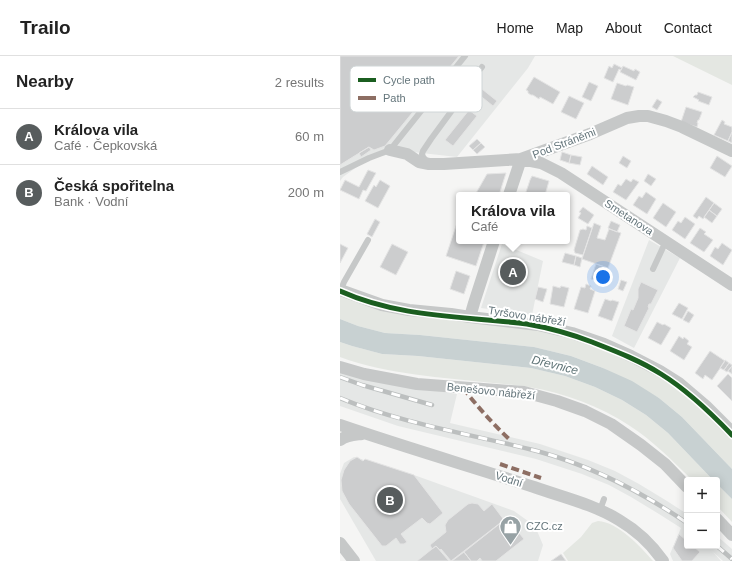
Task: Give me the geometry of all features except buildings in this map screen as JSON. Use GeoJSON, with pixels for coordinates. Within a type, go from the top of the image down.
{"type":"FeatureCollection","features":[{"type":"Feature","properties":{"kind":"street","name":"Pod Stráněmi"},"geometry":{"type":"LineString","coordinates":[[390,150],[407,154],[419,162],[429,164],[521,159],[590,134],[627,118],[648,116],[682,127],[732,151]]}},
{"type":"Feature","properties":{"kind":"street"},"geometry":{"type":"LineString","coordinates":[[510,192],[521,159]]}},
{"type":"Feature","properties":{"kind":"street","name":"Smetanova"},"geometry":{"type":"LineString","coordinates":[[521,159],[540,163],[561,173],[732,285]]}},
{"type":"Feature","properties":{"kind":"street"},"geometry":{"type":"LineString","coordinates":[[470,317],[493,244]]}},
{"type":"Feature","properties":{"kind":"street","name":"Tyršovo nábřeží"},"geometry":{"type":"LineString","coordinates":[[340,290],[382,305],[396,308],[538,325],[572,333],[604,344],[660,371],[679,383],[706,406],[732,432]]}},
{"type":"Feature","properties":{"kind":"street","name":"Benešovo nábřeží"},"geometry":{"type":"LineString","coordinates":[[340,367],[364,374],[417,384],[524,392],[557,401],[585,411],[611,424],[665,464],[684,484]]}},
{"type":"Feature","properties":{"kind":"street","name":"Vodní"},"geometry":{"type":"LineString","coordinates":[[340,425],[600,510],[620,520],[636,532],[663,561]]}},
{"type":"Feature","properties":{"kind":"street"},"geometry":{"type":"LineString","coordinates":[[340,440],[353,435],[367,434]]}},
{"type":"Feature","properties":{"kind":"street"},"geometry":{"type":"LineString","coordinates":[[720,522],[732,535]]}},
{"type":"Feature","properties":{"kind":"street"},"geometry":{"type":"LineString","coordinates":[[340,543],[354,561]]}},
{"type":"Feature","properties":{"kind":"lane"},"geometry":{"type":"LineString","coordinates":[[456,66],[464,56]]}},
{"type":"Feature","properties":{"kind":"lane"},"geometry":{"type":"LineString","coordinates":[[340,172],[390,150],[420,112]]}},
{"type":"Feature","properties":{"kind":"lane"},"geometry":{"type":"LineString","coordinates":[[429,164],[423,157],[423,151],[451,112]]}},
{"type":"Feature","properties":{"kind":"lane"},"geometry":{"type":"LineString","coordinates":[[340,290],[368,240]]}},
{"type":"Feature","properties":{"kind":"lane"},"geometry":{"type":"LineString","coordinates":[[653,269],[666,241]]}},
{"type":"Feature","properties":{"kind":"lane"},"geometry":{"type":"LineString","coordinates":[[600,510],[604,498]]}},
{"type":"Feature","properties":{"kind":"shaded area"},"geometry":{"type":"Polygon","coordinates":[[[340,56],[535,56],[528,68],[457,157],[404,151],[368,159],[343,177],[340,181],[340,56]]]}},
{"type":"Feature","properties":{"kind":"shaded area"},"geometry":{"type":"Polygon","coordinates":[[[673,56],[732,56],[732,85],[673,56]]]}},
{"type":"Feature","properties":{"kind":"shaded area"},"geometry":{"type":"Polygon","coordinates":[[[649,240],[680,258],[634,348],[612,336],[649,240]]]}},
{"type":"Feature","properties":{"kind":"shaded area"},"geometry":{"type":"Polygon","coordinates":[[[502,244],[543,261],[532,315],[481,308],[502,244]]]}},
{"type":"Feature","properties":{"kind":"shaded area"},"geometry":{"type":"Polygon","coordinates":[[[340,295],[535,329],[605,349],[654,374],[670,384],[699,408],[732,440],[732,469],[682,417],[659,398],[603,368],[571,356],[534,347],[420,335],[385,333],[358,326],[340,319],[340,295]]]}},
{"type":"Feature","properties":{"kind":"shaded area"},"geometry":{"type":"Polygon","coordinates":[[[340,342],[382,354],[418,356],[531,368],[565,376],[595,387],[622,400],[646,415],[668,433],[710,477],[689,477],[647,438],[606,412],[581,401],[529,387],[396,372],[340,357],[340,342]]]}},
{"type":"Feature","properties":{"kind":"shaded area"},"geometry":{"type":"Polygon","coordinates":[[[340,372],[377,381],[457,394],[450,423],[540,444],[588,460],[615,471],[684,512],[684,549],[720,549],[720,539],[732,549],[732,561],[723,561],[713,552],[721,561],[673,561],[670,554],[681,528],[609,485],[582,474],[536,459],[398,426],[340,406],[340,372]]]}},
{"type":"Feature","properties":{"kind":"shaded area"},"geometry":{"type":"Polygon","coordinates":[[[354,457],[414,475],[514,511],[535,526],[543,545],[538,561],[376,561],[340,499],[340,474],[344,463],[354,457]]]}},
{"type":"Feature","properties":{"kind":"shaded area"},"geometry":{"type":"Polygon","coordinates":[[[720,487],[732,499],[732,522],[720,509],[720,487]]]}},
{"type":"Feature","properties":{"kind":"shaded area"},"geometry":{"type":"Polygon","coordinates":[[[598,521],[606,522],[621,530],[636,542],[653,561],[568,561],[563,553],[581,537],[592,523],[598,521]]]}},
{"type":"Feature","properties":{"kind":"water","name":"Dřevnice"},"geometry":{"type":"Polygon","coordinates":[[[340,319],[358,326],[385,333],[420,335],[534,347],[571,356],[603,368],[632,381],[659,398],[682,417],[732,469],[732,499],[720,487],[720,477],[710,477],[668,433],[646,415],[622,400],[595,387],[565,376],[531,368],[418,356],[382,354],[340,342],[340,319]]]}},
{"type":"Feature","properties":{"kind":"railway"},"geometry":{"type":"LineString","coordinates":[[340,377],[362,385],[432,405]]}},
{"type":"Feature","properties":{"kind":"railway"},"geometry":{"type":"LineString","coordinates":[[340,398],[413,422],[537,451],[577,464],[633,490],[684,521]]}},
{"type":"Feature","properties":{"kind":"railway"},"geometry":{"type":"LineString","coordinates":[[720,549],[732,559]]}},
{"type":"Feature","properties":{"kind":"marked path"},"geometry":{"type":"LineString","coordinates":[[463,388],[509,439]]}},
{"type":"Feature","properties":{"kind":"marked path"},"geometry":{"type":"LineString","coordinates":[[500,464],[541,478]]}},
{"type":"Feature","properties":{"kind":"cycle path"},"geometry":{"type":"LineString","coordinates":[[340,291],[363,300],[409,311],[432,315],[527,324],[552,329],[584,339],[627,356],[661,374],[698,402],[732,435]]}},
{"type":"Feature","properties":{"kind":"place","name":"Králova vila"},"geometry":{"type":"Point","coordinates":[513,272]}},
{"type":"Feature","properties":{"kind":"place","name":"Česká spořitelna"},"geometry":{"type":"Point","coordinates":[390,500]}},
{"type":"Feature","properties":{"kind":"place","name":"CZC.cz"},"geometry":{"type":"Point","coordinates":[510,546]}}]}
